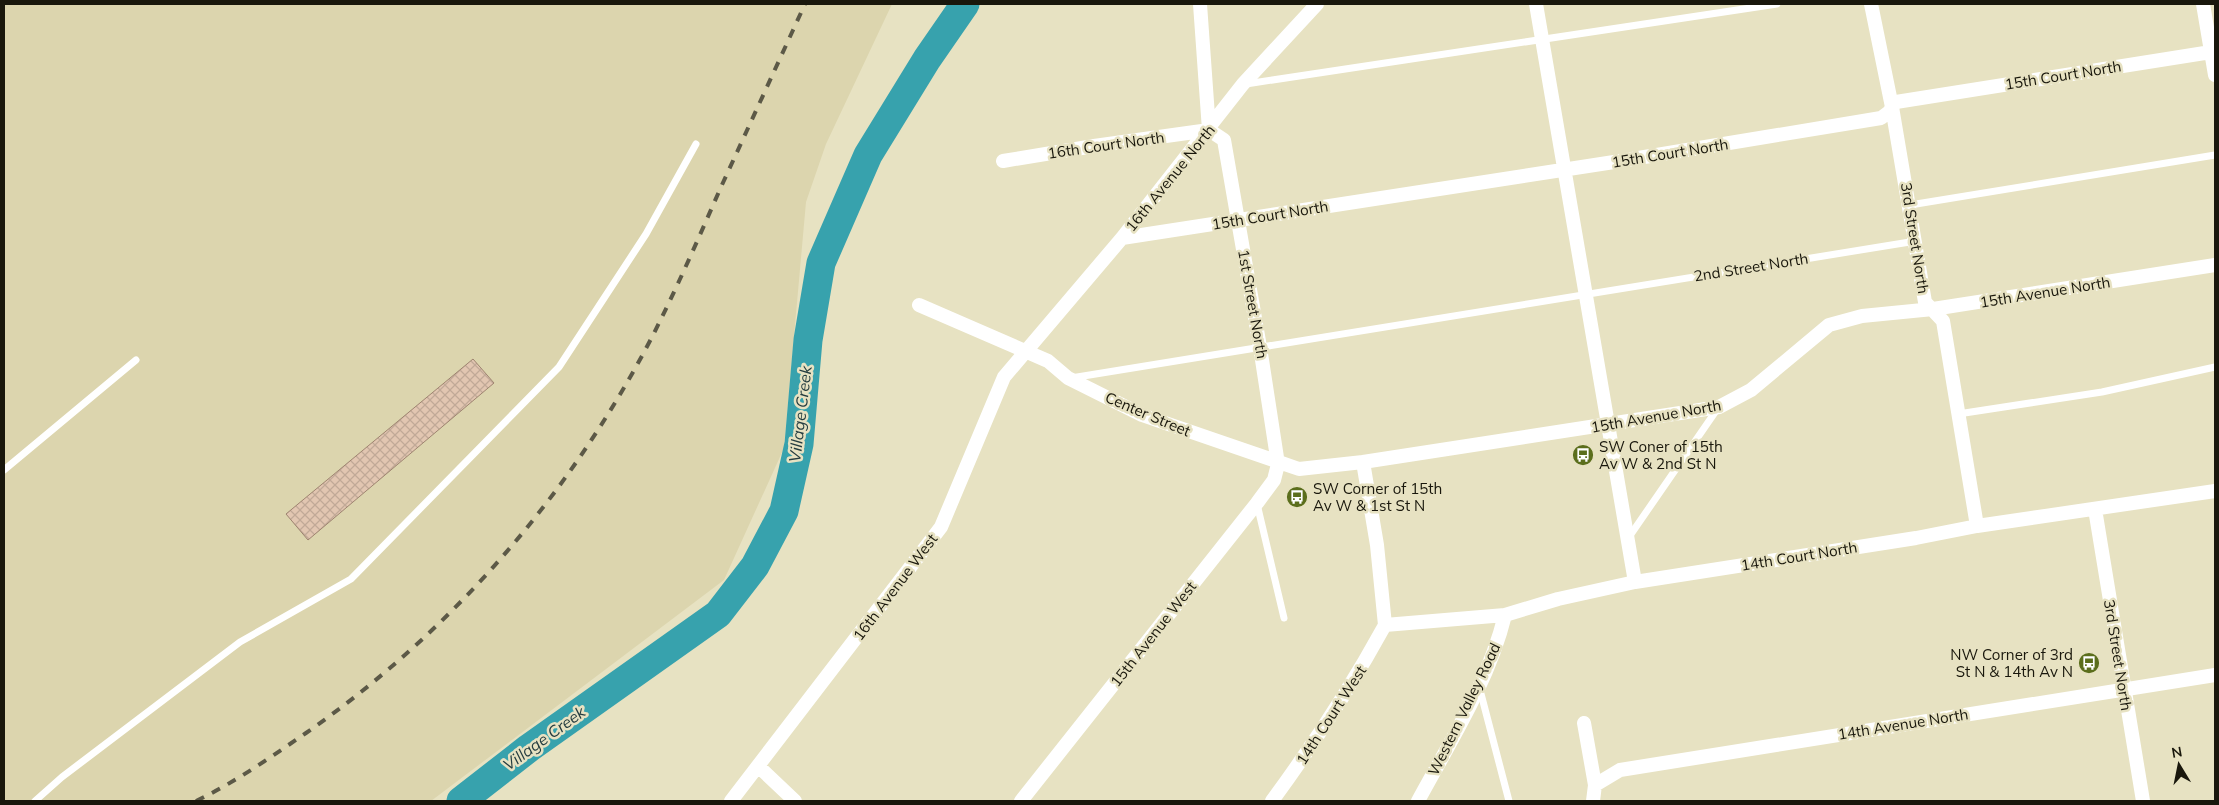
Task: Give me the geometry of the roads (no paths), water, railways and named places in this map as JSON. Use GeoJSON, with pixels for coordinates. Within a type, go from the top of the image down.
{"type":"FeatureCollection","features":[{"type":"Feature","properties":{"kind":"street"},"geometry":{"type":"LineString","coordinates":[[1200,4],[1209,130]]}},
{"type":"Feature","properties":{"kind":"street","name":"16th Avenue North"},"geometry":{"type":"LineString","coordinates":[[1024,352],[1122,238],[1209,130],[1243,84],[1317,4]]}},
{"type":"Feature","properties":{"kind":"street"},"geometry":{"type":"LineString","coordinates":[[1536,4],[1635,582]]}},
{"type":"Feature","properties":{"kind":"street","name":"3rd Street North"},"geometry":{"type":"LineString","coordinates":[[1871,4],[1910,205],[1925,302],[1943,321],[1977,526]]}},
{"type":"Feature","properties":{"kind":"street"},"geometry":{"type":"LineString","coordinates":[[2203,4],[2215,75]]}},
{"type":"Feature","properties":{"kind":"street","name":"15th Court North"},"geometry":{"type":"LineString","coordinates":[[1122,238],[1881,118],[1889,112],[1896,102],[1997,84],[2211,52]]}},
{"type":"Feature","properties":{"kind":"street","name":"16th Court North"},"geometry":{"type":"LineString","coordinates":[[1003,161],[1209,130]]}},
{"type":"Feature","properties":{"kind":"street","name":"1st Street North"},"geometry":{"type":"LineString","coordinates":[[1209,130],[1224,140],[1278,464]]}},
{"type":"Feature","properties":{"kind":"street","name":"15th Avenue North"},"geometry":{"type":"LineString","coordinates":[[1278,464],[1299,469],[1363,462],[1719,407],[1751,390],[1829,325],[1862,316],[1933,309],[2215,265]]}},
{"type":"Feature","properties":{"kind":"street","name":"Center Street"},"geometry":{"type":"LineString","coordinates":[[918,305],[1048,361],[1068,378],[1142,415],[1278,464]]}},
{"type":"Feature","properties":{"kind":"street","name":"16th Avenue West"},"geometry":{"type":"LineString","coordinates":[[731,801],[941,527],[1004,377],[1024,352]]}},
{"type":"Feature","properties":{"kind":"street"},"geometry":{"type":"LineString","coordinates":[[1363,462],[1377,545],[1385,625]]}},
{"type":"Feature","properties":{"kind":"street","name":"15th Avenue West"},"geometry":{"type":"LineString","coordinates":[[1021,801],[1257,503],[1274,480],[1278,464]]}},
{"type":"Feature","properties":{"kind":"street","name":"14th Court North"},"geometry":{"type":"LineString","coordinates":[[1385,625],[1505,614],[1558,599],[1635,582],[1916,538],[1977,526],[2215,491]]}},
{"type":"Feature","properties":{"kind":"street","name":"3rd Street North"},"geometry":{"type":"LineString","coordinates":[[2095,509],[2143,801]]}},
{"type":"Feature","properties":{"kind":"street","name":"Western Valley Road"},"geometry":{"type":"LineString","coordinates":[[1418,801],[1468,710],[1499,641],[1505,614]]}},
{"type":"Feature","properties":{"kind":"street","name":"14th Court West"},"geometry":{"type":"LineString","coordinates":[[1272,801],[1315,742],[1359,672],[1385,625]]}},
{"type":"Feature","properties":{"kind":"street","name":"14th Avenue North"},"geometry":{"type":"LineString","coordinates":[[1595,785],[1620,770],[2215,675]]}},
{"type":"Feature","properties":{"kind":"street"},"geometry":{"type":"LineString","coordinates":[[1584,723],[1595,785],[1593,801]]}},
{"type":"Feature","properties":{"kind":"street"},"geometry":{"type":"LineString","coordinates":[[758,766],[795,801]]}},
{"type":"Feature","properties":{"kind":"lane"},"geometry":{"type":"LineString","coordinates":[[1243,84],[1777,4]]}},
{"type":"Feature","properties":{"kind":"lane"},"geometry":{"type":"LineString","coordinates":[[35,801],[62,777],[240,642],[351,579],[559,367],[646,234],[696,144]]}},
{"type":"Feature","properties":{"kind":"lane"},"geometry":{"type":"LineString","coordinates":[[1910,205],[2215,155]]}},
{"type":"Feature","properties":{"kind":"lane","name":"2nd Street North"},"geometry":{"type":"LineString","coordinates":[[1068,378],[1916,241]]}},
{"type":"Feature","properties":{"kind":"lane"},"geometry":{"type":"LineString","coordinates":[[4,470],[136,360]]}},
{"type":"Feature","properties":{"kind":"lane"},"geometry":{"type":"LineString","coordinates":[[1958,414],[2102,392],[2215,367]]}},
{"type":"Feature","properties":{"kind":"lane"},"geometry":{"type":"LineString","coordinates":[[1627,539],[1719,407]]}},
{"type":"Feature","properties":{"kind":"lane"},"geometry":{"type":"LineString","coordinates":[[1257,503],[1284,618]]}},
{"type":"Feature","properties":{"kind":"lane"},"geometry":{"type":"LineString","coordinates":[[1478,685],[1509,801]]}},
{"type":"Feature","properties":{"kind":"waterway","name":"Village Creek"},"geometry":{"type":"LineString","coordinates":[[461,801],[529,748],[718,614],[755,566],[784,511],[799,444],[808,340],[821,263],[868,155],[927,59],[965,4]]}},
{"type":"Feature","properties":{"kind":"railway"},"geometry":{"type":"LineString","coordinates":[[196,801],[238,778],[306,733],[359,693],[410,650],[458,605],[503,556],[545,505],[584,451],[620,395],[652,337],[805,4]]}},
{"type":"Feature","properties":{"kind":"place","name":"SW Coner of 15th Av W & 2nd St N"},"geometry":{"type":"Point","coordinates":[1583,455]}},
{"type":"Feature","properties":{"kind":"place","name":"SW Corner of 15th Av W & 1st St N"},"geometry":{"type":"Point","coordinates":[1297,497]}},
{"type":"Feature","properties":{"kind":"place","name":"NW Corner of 3rd St N & 14th Av N"},"geometry":{"type":"Point","coordinates":[2089,663]}}]}
